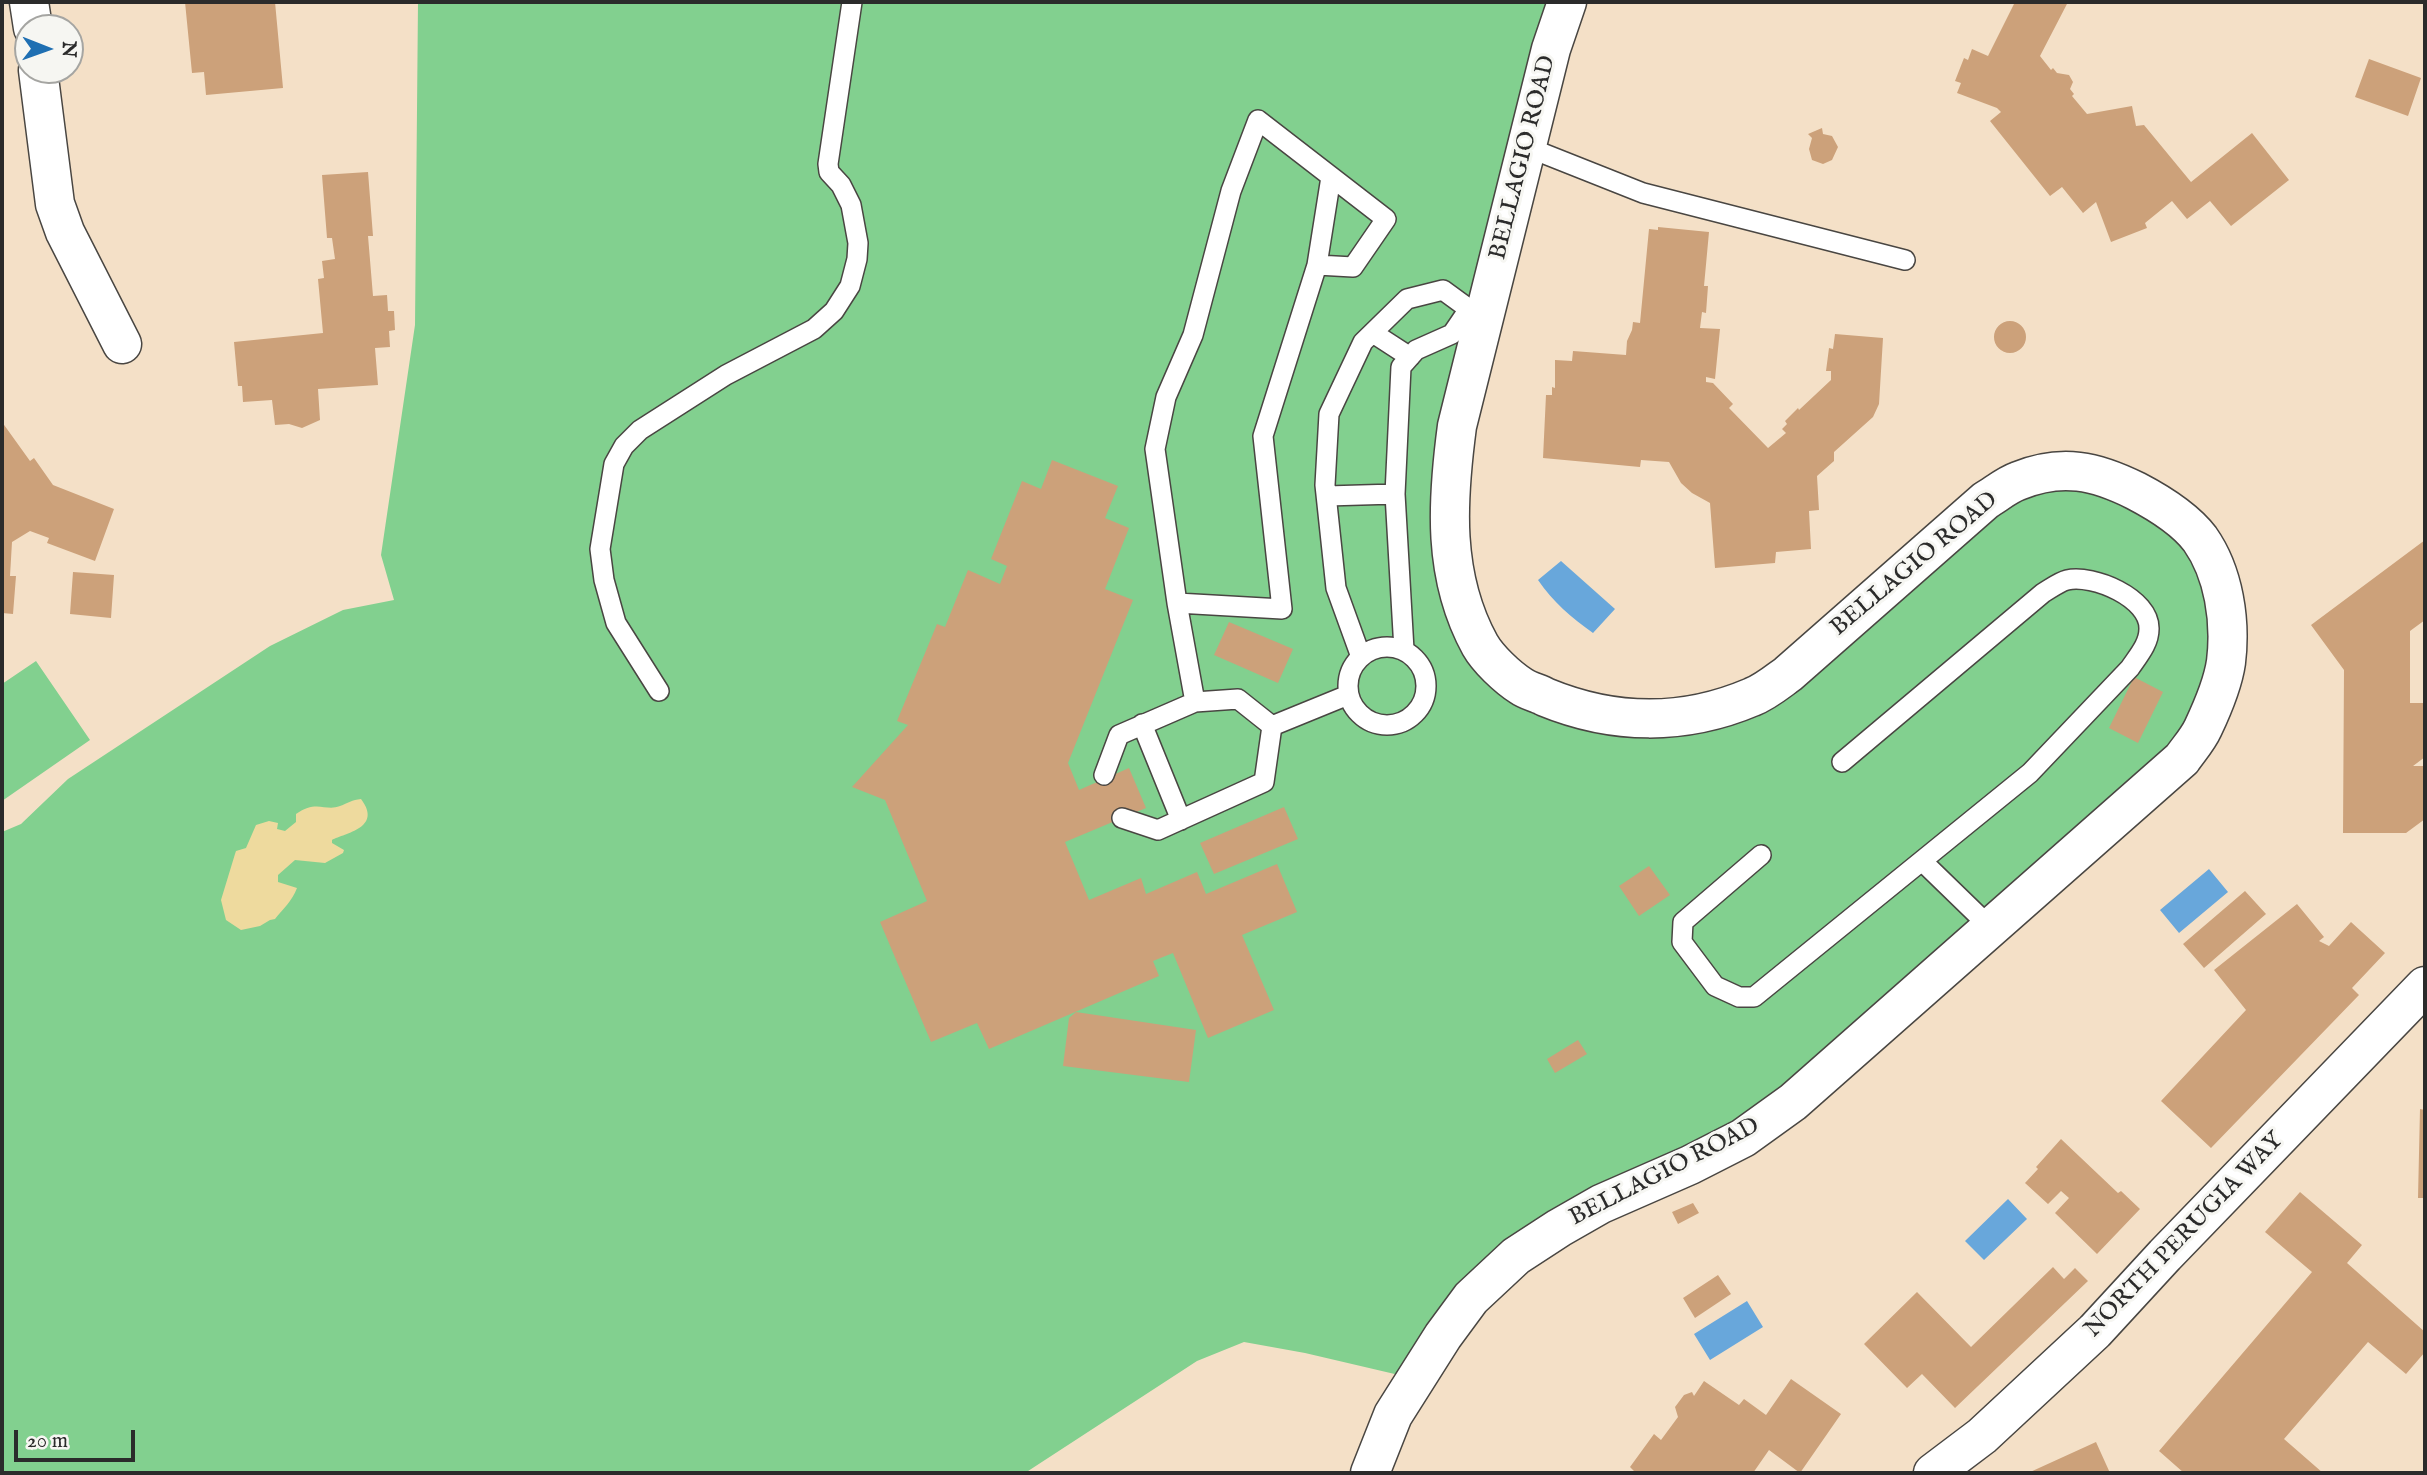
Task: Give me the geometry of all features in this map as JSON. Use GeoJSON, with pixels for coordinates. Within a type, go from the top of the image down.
{"type":"FeatureCollection","features":[{"type":"Feature","properties":{"kind":"street","name":"BELLAGIO ROAD"},"geometry":{"type":"LineString","coordinates":[[1370,1473],[1393,1415],[1443,1336],[1471,1298],[1516,1256],[1559,1228],[1601,1204],[1690,1165],[1743,1138],[1793,1102],[2182,759],[2203,729],[2226,663],[2224,596],[2214,563],[2199,537],[2174,514],[2114,479],[2084,471],[2049,473],[2018,481],[1986,500],[1788,674],[1755,696],[1724,707],[1650,719],[1612,717],[1576,709],[1521,687],[1481,647],[1466,615],[1450,548],[1451,471],[1457,426],[1478,310],[1527,147],[1551,49],[1567,2]]}},
{"type":"Feature","properties":{"kind":"street"},"geometry":{"type":"LineString","coordinates":[[40,84],[55,204],[65,232],[122,344]]}},
{"type":"Feature","properties":{"kind":"street","name":"NORTH PERUGIA WAY"},"geometry":{"type":"LineString","coordinates":[[1933,1473],[1982,1436],[2095,1331],[2425,986]]}},
{"type":"Feature","properties":{"kind":"lane"},"geometry":{"type":"LineString","coordinates":[[659,691],[616,623],[604,580],[600,550],[614,464],[624,446],[640,430],[726,375],[814,328],[834,311],[850,286],[857,259],[856,228],[851,205],[841,185],[829,172],[828,164],[852,2]]}},
{"type":"Feature","properties":{"kind":"lane"},"geometry":{"type":"LineString","coordinates":[[1195,702],[1177,603],[1155,449],[1166,397],[1193,335],[1231,191],[1258,120],[1386,219],[1353,268],[1317,265]]}},
{"type":"Feature","properties":{"kind":"lane"},"geometry":{"type":"LineString","coordinates":[[1527,147],[1643,193],[1905,261]]}},
{"type":"Feature","properties":{"kind":"lane"},"geometry":{"type":"LineString","coordinates":[[1177,603],[1282,609],[1263,436],[1317,265],[1331,177]]}},
{"type":"Feature","properties":{"kind":"lane"},"geometry":{"type":"LineString","coordinates":[[1361,657],[1336,588],[1326,496],[1329,414],[1363,342],[1407,299],[1444,290],[1478,310],[1452,334],[1416,350],[1401,367],[1395,494],[1404,650]]}},
{"type":"Feature","properties":{"kind":"lane"},"geometry":{"type":"LineString","coordinates":[[1373,333],[1410,357]]}},
{"type":"Feature","properties":{"kind":"lane"},"geometry":{"type":"LineString","coordinates":[[1326,496],[1395,494]]}},
{"type":"Feature","properties":{"kind":"lane"},"geometry":{"type":"LineString","coordinates":[[1761,855],[1682,922],[1682,942],[1715,986],[1739,997],[1754,997],[2031,772],[2130,668],[2143,650],[2150,628],[2141,609],[2128,595],[2096,581],[2068,580],[2043,593],[1842,762]]}},
{"type":"Feature","properties":{"kind":"lane"},"geometry":{"type":"LineString","coordinates":[[1391,646],[1404,650],[1422,667],[1426,693],[1421,705],[1413,716],[1401,723],[1375,723],[1363,717],[1348,695],[1351,670],[1361,657],[1379,648],[1391,646]]}},
{"type":"Feature","properties":{"kind":"lane"},"geometry":{"type":"LineString","coordinates":[[1272,726],[1348,695]]}},
{"type":"Feature","properties":{"kind":"lane"},"geometry":{"type":"LineString","coordinates":[[1104,775],[1119,735],[1195,702],[1238,699],[1272,726]]}},
{"type":"Feature","properties":{"kind":"lane"},"geometry":{"type":"LineString","coordinates":[[1142,724],[1181,820]]}},
{"type":"Feature","properties":{"kind":"lane"},"geometry":{"type":"LineString","coordinates":[[1122,818],[1158,830],[1264,782],[1272,726]]}},
{"type":"Feature","properties":{"kind":"lane"},"geometry":{"type":"LineString","coordinates":[[1922,861],[1991,928]]}},
{"type":"Feature","properties":{"kind":"green space"},"geometry":{"type":"Polygon","coordinates":[[[418,2],[1567,2],[1469,381],[1466,615],[1576,709],[1724,707],[1986,500],[2084,471],[2214,563],[2203,729],[1842,1058],[1559,1228],[1416,1379],[1244,1342],[1197,1361],[1025,1473],[2,1473],[2,832],[21,824],[68,779],[270,646],[343,610],[394,600],[381,555],[415,325],[418,2]]]}},
{"type":"Feature","properties":{"kind":"green space"},"geometry":{"type":"Polygon","coordinates":[[[36,661],[90,740],[2,801],[2,684],[36,661]]]}},
{"type":"Feature","properties":{"kind":"sand"},"geometry":{"type":"Polygon","coordinates":[[[361,799],[367,809],[368,817],[365,823],[353,832],[332,840],[332,843],[344,850],[343,853],[325,863],[295,860],[278,875],[278,882],[297,888],[275,919],[241,930],[226,920],[221,900],[235,854],[236,851],[246,848],[256,825],[269,821],[278,823],[277,829],[285,831],[296,822],[296,814],[310,807],[335,807],[361,799]]]}},
{"type":"Feature","properties":{"kind":"water"},"geometry":{"type":"Polygon","coordinates":[[[1561,561],[1615,609],[1593,633],[1563,609],[1538,580],[1561,561]]]}},
{"type":"Feature","properties":{"kind":"water"},"geometry":{"type":"Polygon","coordinates":[[[2209,869],[2228,892],[2179,933],[2160,910],[2209,869]]]}},
{"type":"Feature","properties":{"kind":"water"},"geometry":{"type":"Polygon","coordinates":[[[2008,1199],[2027,1219],[1984,1260],[1965,1241],[2008,1199]]]}},
{"type":"Feature","properties":{"kind":"water"},"geometry":{"type":"Polygon","coordinates":[[[1747,1301],[1763,1327],[1710,1360],[1694,1334],[1747,1301]]]}},
{"type":"Feature","properties":{"kind":"building"},"geometry":{"type":"Polygon","coordinates":[[[185,2],[275,2],[283,88],[206,95],[204,72],[192,73],[185,2]]]}},
{"type":"Feature","properties":{"kind":"building"},"geometry":{"type":"Polygon","coordinates":[[[2015,2],[2068,2],[2040,56],[2051,70],[2053,68],[2057,73],[2069,75],[2073,82],[2070,89],[2074,94],[2072,96],[2087,114],[2132,106],[2136,126],[2144,125],[2191,182],[2252,133],[2289,180],[2231,226],[2210,201],[2187,219],[2172,201],[2145,223],[2147,228],[2111,242],[2096,202],[2083,213],[2062,187],[2050,196],[1990,121],[2001,112],[1957,93],[1961,83],[1955,81],[1964,58],[1968,60],[1972,49],[1988,56],[2015,2]]]}},
{"type":"Feature","properties":{"kind":"building"},"geometry":{"type":"Polygon","coordinates":[[[2369,59],[2421,78],[2408,116],[2355,97],[2369,59]]]}},
{"type":"Feature","properties":{"kind":"building"},"geometry":{"type":"Polygon","coordinates":[[[1822,128],[1823,134],[1832,136],[1838,147],[1832,160],[1823,164],[1812,160],[1809,149],[1812,138],[1808,134],[1822,128]]]}},
{"type":"Feature","properties":{"kind":"building"},"geometry":{"type":"Polygon","coordinates":[[[368,172],[373,236],[368,236],[373,296],[387,295],[388,311],[394,311],[395,330],[389,331],[390,347],[375,348],[378,385],[318,389],[320,420],[302,428],[289,424],[275,425],[272,400],[243,402],[242,386],[238,386],[234,342],[323,333],[318,279],[324,278],[322,261],[335,259],[332,238],[327,238],[322,175],[368,172]]]}},
{"type":"Feature","properties":{"kind":"building"},"geometry":{"type":"Polygon","coordinates":[[[1658,227],[1709,232],[1704,286],[1708,286],[1706,313],[1702,312],[1700,328],[1720,329],[1715,379],[1706,377],[1706,382],[1713,383],[1733,404],[1729,408],[1768,448],[1786,433],[1782,429],[1787,424],[1785,421],[1831,380],[1831,371],[1826,371],[1829,348],[1833,349],[1835,334],[1883,338],[1879,404],[1873,417],[1834,452],[1834,461],[1817,476],[1819,510],[1809,511],[1811,549],[1776,552],[1775,563],[1715,568],[1710,503],[1681,483],[1669,462],[1641,460],[1640,467],[1543,458],[1546,395],[1552,395],[1552,387],[1555,388],[1555,360],[1572,361],[1573,351],[1626,355],[1633,322],[1640,323],[1649,229],[1658,230],[1658,227]]]}},
{"type":"Feature","properties":{"kind":"building"},"geometry":{"type":"Polygon","coordinates":[[[2010,321],[2022,325],[2026,337],[2022,349],[2010,353],[1998,349],[1994,337],[1998,325],[2010,321]]]}},
{"type":"Feature","properties":{"kind":"building"},"geometry":{"type":"Polygon","coordinates":[[[2,422],[30,461],[34,458],[53,485],[114,509],[95,561],[47,543],[49,538],[30,531],[12,542],[10,576],[16,576],[13,614],[2,613],[2,422]]]}},
{"type":"Feature","properties":{"kind":"building"},"geometry":{"type":"Polygon","coordinates":[[[1052,460],[1118,486],[1105,518],[1129,528],[1105,589],[1133,600],[1068,763],[1079,790],[1129,768],[1146,808],[1065,842],[1089,900],[1141,878],[1146,894],[1197,872],[1206,894],[1277,864],[1297,912],[1242,935],[1274,1010],[1208,1038],[1173,953],[1153,961],[1159,976],[989,1049],[977,1023],[931,1042],[880,922],[927,901],[885,800],[852,787],[908,725],[897,721],[937,624],[945,627],[968,570],[1000,584],[1007,566],[991,559],[1022,481],[1041,489],[1052,460]]]}},
{"type":"Feature","properties":{"kind":"building"},"geometry":{"type":"Polygon","coordinates":[[[2425,540],[2425,620],[2410,631],[2410,703],[2425,703],[2425,757],[2413,766],[2425,766],[2425,819],[2406,833],[2343,833],[2344,670],[2311,625],[2425,540]]]}},
{"type":"Feature","properties":{"kind":"building"},"geometry":{"type":"Polygon","coordinates":[[[73,572],[114,575],[111,618],[70,614],[73,572]]]}},
{"type":"Feature","properties":{"kind":"building"},"geometry":{"type":"Polygon","coordinates":[[[1229,622],[1293,649],[1278,683],[1214,655],[1229,622]]]}},
{"type":"Feature","properties":{"kind":"building"},"geometry":{"type":"Polygon","coordinates":[[[2134,677],[2163,692],[2138,743],[2109,728],[2134,677]]]}},
{"type":"Feature","properties":{"kind":"building"},"geometry":{"type":"Polygon","coordinates":[[[1284,807],[1298,839],[1214,874],[1200,843],[1284,807]]]}},
{"type":"Feature","properties":{"kind":"building"},"geometry":{"type":"Polygon","coordinates":[[[1649,866],[1670,895],[1639,916],[1619,886],[1649,866]]]}},
{"type":"Feature","properties":{"kind":"building"},"geometry":{"type":"Polygon","coordinates":[[[2245,891],[2266,914],[2204,968],[2183,944],[2245,891]]]}},
{"type":"Feature","properties":{"kind":"building"},"geometry":{"type":"Polygon","coordinates":[[[2297,904],[2324,937],[2319,941],[2329,946],[2351,922],[2385,953],[2352,988],[2359,995],[2211,1148],[2161,1101],[2246,1010],[2214,970],[2297,904]]]}},
{"type":"Feature","properties":{"kind":"building"},"geometry":{"type":"Polygon","coordinates":[[[1076,1012],[1196,1030],[1189,1082],[1063,1066],[1069,1018],[1076,1012]]]}},
{"type":"Feature","properties":{"kind":"building"},"geometry":{"type":"Polygon","coordinates":[[[1578,1040],[1587,1054],[1555,1073],[1547,1059],[1578,1040]]]}},
{"type":"Feature","properties":{"kind":"building"},"geometry":{"type":"Polygon","coordinates":[[[2420,1109],[2425,1110],[2425,1198],[2418,1198],[2420,1109]]]}},
{"type":"Feature","properties":{"kind":"building"},"geometry":{"type":"Polygon","coordinates":[[[2061,1139],[2118,1193],[2121,1191],[2140,1209],[2097,1254],[2055,1213],[2069,1198],[2061,1191],[2048,1204],[2025,1183],[2061,1139]]]}},
{"type":"Feature","properties":{"kind":"building"},"geometry":{"type":"Polygon","coordinates":[[[2300,1192],[2362,1245],[2347,1263],[2425,1332],[2425,1352],[2406,1374],[2368,1342],[2284,1439],[2323,1473],[2184,1473],[2159,1451],[2312,1272],[2265,1232],[2300,1192]]]}},
{"type":"Feature","properties":{"kind":"building"},"geometry":{"type":"Polygon","coordinates":[[[1693,1203],[1699,1213],[1678,1224],[1672,1212],[1693,1203]]]}},
{"type":"Feature","properties":{"kind":"building"},"geometry":{"type":"Polygon","coordinates":[[[2053,1267],[2064,1279],[2075,1268],[2088,1281],[1955,1408],[1922,1374],[1907,1388],[1864,1344],[1917,1292],[1971,1347],[2053,1267]]]}},
{"type":"Feature","properties":{"kind":"building"},"geometry":{"type":"Polygon","coordinates":[[[1718,1275],[1731,1294],[1695,1318],[1683,1298],[1718,1275]]]}},
{"type":"Feature","properties":{"kind":"building"},"geometry":{"type":"Polygon","coordinates":[[[1791,1379],[1841,1414],[1800,1473],[1769,1450],[1753,1473],[1636,1473],[1630,1467],[1654,1434],[1661,1440],[1678,1417],[1675,1407],[1684,1395],[1692,1392],[1694,1396],[1704,1381],[1739,1405],[1744,1399],[1766,1415],[1791,1379]]]}},
{"type":"Feature","properties":{"kind":"building"},"geometry":{"type":"Polygon","coordinates":[[[2096,1442],[2110,1473],[2028,1473],[2096,1442]]]}}]}
